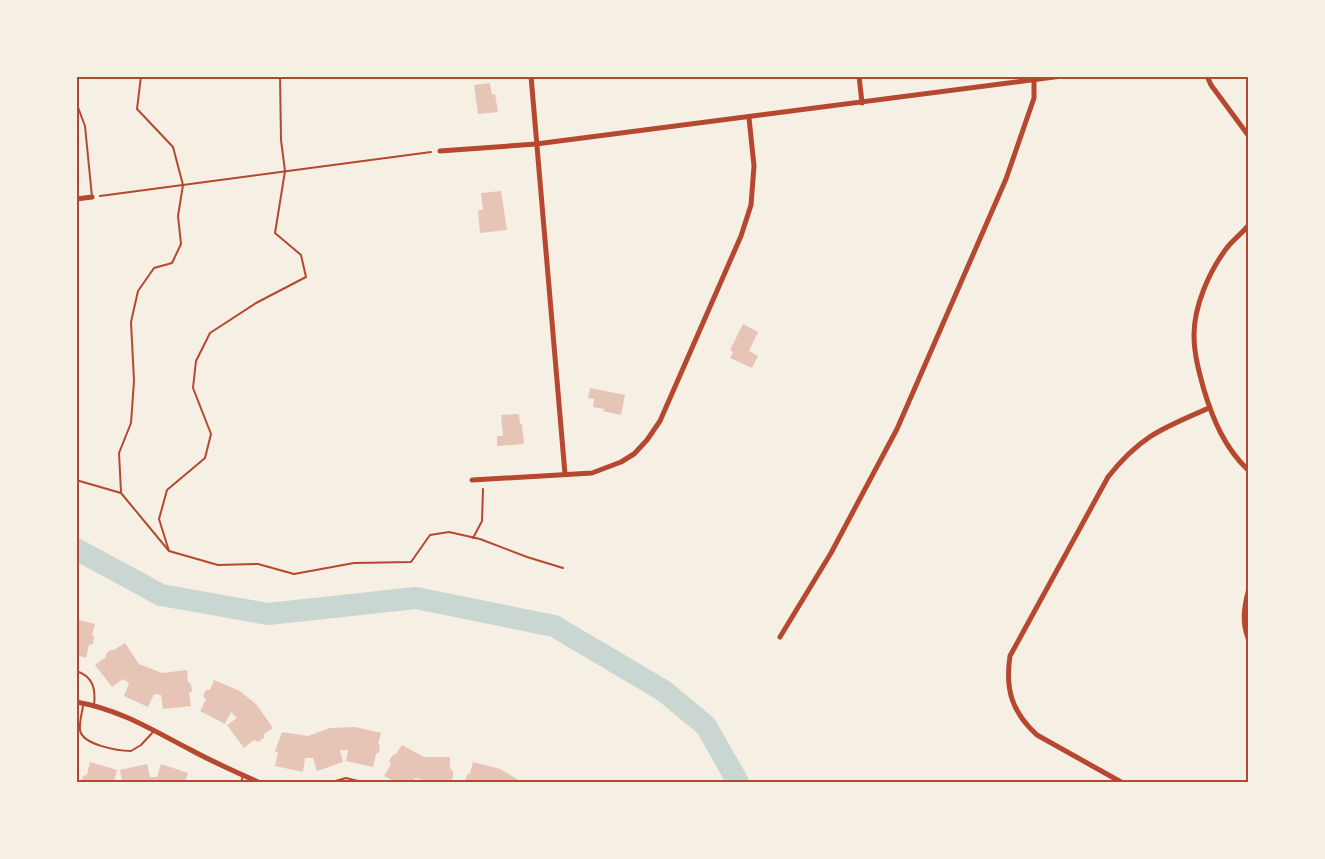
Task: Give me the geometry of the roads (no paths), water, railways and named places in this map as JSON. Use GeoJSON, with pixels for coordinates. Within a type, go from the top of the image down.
{"type":"FeatureCollection","features":[{"type":"Feature","properties":{"kind":"street"},"geometry":{"type":"LineString","coordinates":[[531,76],[565,474]]}},
{"type":"Feature","properties":{"kind":"street"},"geometry":{"type":"LineString","coordinates":[[859,76],[862,103]]}},
{"type":"Feature","properties":{"kind":"street"},"geometry":{"type":"LineString","coordinates":[[440,151],[536,144],[1062,76]]}},
{"type":"Feature","properties":{"kind":"street"},"geometry":{"type":"LineString","coordinates":[[1207,76],[1210,85],[1248,135]]}},
{"type":"Feature","properties":{"kind":"street"},"geometry":{"type":"LineString","coordinates":[[780,637],[831,553],[897,429],[1006,179],[1035,98],[1034,81]]}},
{"type":"Feature","properties":{"kind":"street"},"geometry":{"type":"LineString","coordinates":[[472,480],[592,473],[621,462],[634,454],[647,440],[660,421],[741,236],[751,205],[754,166],[749,118]]}},
{"type":"Feature","properties":{"kind":"street"},"geometry":{"type":"LineString","coordinates":[[76,199],[92,197]]}},
{"type":"Feature","properties":{"kind":"street"},"geometry":{"type":"LineString","coordinates":[[1248,226],[1227,248],[1213,268],[1197,312],[1194,335],[1196,358],[1209,408],[1227,446],[1248,470]]}},
{"type":"Feature","properties":{"kind":"street"},"geometry":{"type":"LineString","coordinates":[[1121,783],[1037,735],[1027,725],[1015,708],[1007,676],[1010,656],[1108,477],[1124,457],[1148,436],[1209,408]]}},
{"type":"Feature","properties":{"kind":"street"},"geometry":{"type":"LineString","coordinates":[[1248,591],[1244,615],[1248,638]]}},
{"type":"Feature","properties":{"kind":"street"},"geometry":{"type":"LineString","coordinates":[[76,702],[94,705],[131,718],[258,783]]}},
{"type":"Feature","properties":{"kind":"lane"},"geometry":{"type":"LineString","coordinates":[[76,102],[85,126],[92,197]]}},
{"type":"Feature","properties":{"kind":"lane"},"geometry":{"type":"LineString","coordinates":[[76,670],[90,678],[95,691],[94,705]]}},
{"type":"Feature","properties":{"kind":"lane"},"geometry":{"type":"LineString","coordinates":[[84,703],[80,729],[83,736],[92,743],[131,751],[141,745],[154,731]]}},
{"type":"Feature","properties":{"kind":"lane"},"geometry":{"type":"LineString","coordinates":[[241,783],[243,776]]}},
{"type":"Feature","properties":{"kind":"lane"},"geometry":{"type":"LineString","coordinates":[[332,783],[346,778],[362,783]]}},
{"type":"Feature","properties":{"kind":"waterway"},"geometry":{"type":"LineString","coordinates":[[76,549],[161,595],[268,614],[416,598],[554,626],[664,691],[706,726],[738,782]]}}]}
